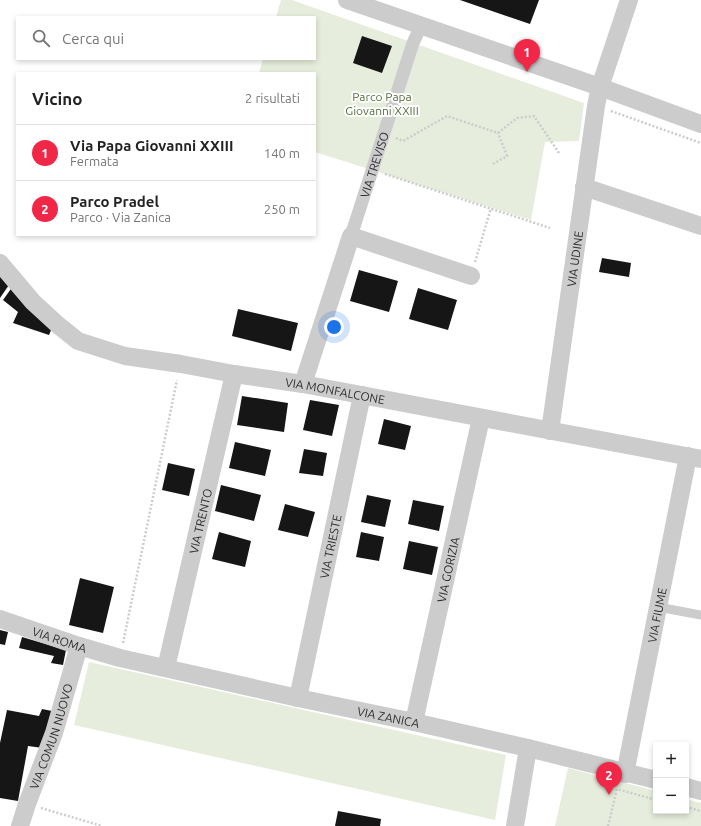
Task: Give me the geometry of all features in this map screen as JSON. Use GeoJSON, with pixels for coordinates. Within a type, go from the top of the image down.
{"type":"FeatureCollection","features":[{"type":"Feature","properties":{"kind":"street"},"geometry":{"type":"LineString","coordinates":[[347,0],[600,87],[701,124]]}},
{"type":"Feature","properties":{"kind":"street","name":"VIA UDINE"},"geometry":{"type":"LineString","coordinates":[[550,431],[596,106],[600,87],[629,0]]}},
{"type":"Feature","properties":{"kind":"street","name":"VIA TREVISO"},"geometry":{"type":"LineString","coordinates":[[303,384],[413,43],[421,26]]}},
{"type":"Feature","properties":{"kind":"street"},"geometry":{"type":"LineString","coordinates":[[584,187],[701,226]]}},
{"type":"Feature","properties":{"kind":"street"},"geometry":{"type":"LineString","coordinates":[[351,236],[471,276]]}},
{"type":"Feature","properties":{"kind":"street","name":"VIA MONFALCONE"},"geometry":{"type":"LineString","coordinates":[[0,263],[33,302],[78,341],[126,356],[303,384],[695,458]]}},
{"type":"Feature","properties":{"kind":"street","name":"VIA TRENTO"},"geometry":{"type":"LineString","coordinates":[[166,668],[234,374]]}},
{"type":"Feature","properties":{"kind":"street","name":"VIA TRIESTE"},"geometry":{"type":"LineString","coordinates":[[298,698],[362,395]]}},
{"type":"Feature","properties":{"kind":"street","name":"VIA GORIZIA"},"geometry":{"type":"LineString","coordinates":[[414,722],[481,418]]}},
{"type":"Feature","properties":{"kind":"street","name":"VIA FIUME"},"geometry":{"type":"LineString","coordinates":[[625,774],[658,607],[695,458]]}},
{"type":"Feature","properties":{"kind":"street","name":"VIA ROMA"},"geometry":{"type":"LineString","coordinates":[[0,619],[79,646],[120,658]]}},
{"type":"Feature","properties":{"kind":"street","name":"VIA COMUN NUOVO"},"geometry":{"type":"LineString","coordinates":[[20,826],[54,733],[79,646]]}},
{"type":"Feature","properties":{"kind":"street","name":"VIA ZANICA"},"geometry":{"type":"LineString","coordinates":[[120,658],[298,698],[414,722],[528,748],[625,774],[653,779]]}},
{"type":"Feature","properties":{"kind":"street"},"geometry":{"type":"LineString","coordinates":[[515,826],[528,748]]}},
{"type":"Feature","properties":{"kind":"street"},"geometry":{"type":"LineString","coordinates":[[689,788],[701,790]]}},
{"type":"Feature","properties":{"kind":"lane"},"geometry":{"type":"LineString","coordinates":[[658,607],[701,615]]}},
{"type":"Feature","properties":{"kind":"path"},"geometry":{"type":"LineString","coordinates":[[596,106],[701,143]]}},
{"type":"Feature","properties":{"kind":"path"},"geometry":{"type":"LineString","coordinates":[[385,132],[404,142],[447,116],[498,133]]}},
{"type":"Feature","properties":{"kind":"path"},"geometry":{"type":"LineString","coordinates":[[498,133],[517,118],[534,116],[559,153]]}},
{"type":"Feature","properties":{"kind":"path"},"geometry":{"type":"LineString","coordinates":[[493,164],[506,156],[498,133]]}},
{"type":"Feature","properties":{"kind":"path"},"geometry":{"type":"LineString","coordinates":[[373,170],[550,228]]}},
{"type":"Feature","properties":{"kind":"path"},"geometry":{"type":"LineString","coordinates":[[471,276],[491,208]]}},
{"type":"Feature","properties":{"kind":"path"},"geometry":{"type":"LineString","coordinates":[[120,658],[181,364]]}},
{"type":"Feature","properties":{"kind":"path"},"geometry":{"type":"LineString","coordinates":[[608,826],[617,790],[653,799]]}},
{"type":"Feature","properties":{"kind":"path"},"geometry":{"type":"LineString","coordinates":[[27,804],[102,826]]}},
{"type":"Feature","properties":{"kind":"path"},"geometry":{"type":"LineString","coordinates":[[689,808],[701,811]]}},
{"type":"Feature","properties":{"kind":"green space","name":"Parco Papa Giovanni XXIII"},"geometry":{"type":"Polygon","coordinates":[[[281,0],[292,0],[584,103],[579,141],[545,142],[531,220],[316,152],[316,72],[259,72],[263,60],[316,60],[316,16],[276,16],[281,0]]]}},
{"type":"Feature","properties":{"kind":"green space"},"geometry":{"type":"Polygon","coordinates":[[[89,662],[506,755],[495,820],[74,725],[89,662]]]}},
{"type":"Feature","properties":{"kind":"green space"},"geometry":{"type":"Polygon","coordinates":[[[568,768],[653,790],[653,814],[689,814],[689,800],[701,803],[701,826],[555,826],[568,768]]]}},
{"type":"Feature","properties":{"kind":"building"},"geometry":{"type":"Polygon","coordinates":[[[460,0],[539,0],[530,24],[460,0]]]}},
{"type":"Feature","properties":{"kind":"building"},"geometry":{"type":"Polygon","coordinates":[[[362,36],[392,46],[382,73],[353,63],[362,36]]]}},
{"type":"Feature","properties":{"kind":"building"},"geometry":{"type":"Polygon","coordinates":[[[602,258],[631,263],[629,277],[599,272],[602,258]]]}},
{"type":"Feature","properties":{"kind":"building"},"geometry":{"type":"Polygon","coordinates":[[[359,270],[398,281],[389,312],[350,301],[359,270]]]}},
{"type":"Feature","properties":{"kind":"building"},"geometry":{"type":"Polygon","coordinates":[[[0,271],[11,282],[0,298],[0,271]]]}},
{"type":"Feature","properties":{"kind":"building"},"geometry":{"type":"Polygon","coordinates":[[[13,286],[52,328],[49,335],[13,323],[18,312],[3,300],[13,286]]]}},
{"type":"Feature","properties":{"kind":"building"},"geometry":{"type":"Polygon","coordinates":[[[418,288],[457,300],[448,330],[409,319],[418,288]]]}},
{"type":"Feature","properties":{"kind":"building"},"geometry":{"type":"Polygon","coordinates":[[[238,309],[298,323],[291,351],[232,336],[238,309]]]}},
{"type":"Feature","properties":{"kind":"building"},"geometry":{"type":"Polygon","coordinates":[[[242,396],[288,403],[284,432],[237,425],[242,396]]]}},
{"type":"Feature","properties":{"kind":"building"},"geometry":{"type":"Polygon","coordinates":[[[310,400],[339,405],[332,436],[303,430],[310,400]]]}},
{"type":"Feature","properties":{"kind":"building"},"geometry":{"type":"Polygon","coordinates":[[[384,419],[411,426],[405,450],[378,444],[384,419]]]}},
{"type":"Feature","properties":{"kind":"building"},"geometry":{"type":"Polygon","coordinates":[[[235,442],[271,450],[265,476],[229,468],[235,442]]]}},
{"type":"Feature","properties":{"kind":"building"},"geometry":{"type":"Polygon","coordinates":[[[304,449],[327,453],[323,476],[299,473],[304,449]]]}},
{"type":"Feature","properties":{"kind":"building"},"geometry":{"type":"Polygon","coordinates":[[[168,463],[195,469],[189,496],[162,490],[168,463]]]}},
{"type":"Feature","properties":{"kind":"building"},"geometry":{"type":"Polygon","coordinates":[[[221,485],[261,495],[254,521],[215,511],[221,485]]]}},
{"type":"Feature","properties":{"kind":"building"},"geometry":{"type":"Polygon","coordinates":[[[367,495],[391,500],[385,527],[361,522],[367,495]]]}},
{"type":"Feature","properties":{"kind":"building"},"geometry":{"type":"Polygon","coordinates":[[[413,500],[444,506],[439,531],[408,524],[413,500]]]}},
{"type":"Feature","properties":{"kind":"building"},"geometry":{"type":"Polygon","coordinates":[[[285,504],[315,512],[308,537],[278,530],[285,504]]]}},
{"type":"Feature","properties":{"kind":"building"},"geometry":{"type":"Polygon","coordinates":[[[219,532],[251,541],[245,567],[212,559],[219,532]]]}},
{"type":"Feature","properties":{"kind":"building"},"geometry":{"type":"Polygon","coordinates":[[[361,532],[384,537],[379,561],[356,557],[361,532]]]}},
{"type":"Feature","properties":{"kind":"building"},"geometry":{"type":"Polygon","coordinates":[[[409,541],[438,547],[432,575],[403,569],[409,541]]]}},
{"type":"Feature","properties":{"kind":"building"},"geometry":{"type":"Polygon","coordinates":[[[80,578],[114,587],[103,633],[69,625],[80,578]]]}},
{"type":"Feature","properties":{"kind":"building"},"geometry":{"type":"Polygon","coordinates":[[[0,630],[8,632],[5,645],[0,644],[0,630]]]}},
{"type":"Feature","properties":{"kind":"building"},"geometry":{"type":"Polygon","coordinates":[[[22,637],[66,650],[63,665],[51,663],[54,656],[19,648],[22,637]]]}},
{"type":"Feature","properties":{"kind":"building"},"geometry":{"type":"Polygon","coordinates":[[[42,709],[52,711],[43,748],[28,746],[18,801],[0,798],[0,743],[7,710],[39,716],[42,709]]]}},
{"type":"Feature","properties":{"kind":"building"},"geometry":{"type":"Polygon","coordinates":[[[338,811],[381,819],[380,826],[335,826],[338,811]]]}},
{"type":"Feature","properties":{"kind":"place","name":"Via Papa Giovanni XXIII"},"geometry":{"type":"Point","coordinates":[527,72]}},
{"type":"Feature","properties":{"kind":"place","name":"Parco Pradel"},"geometry":{"type":"Point","coordinates":[609,795]}}]}
